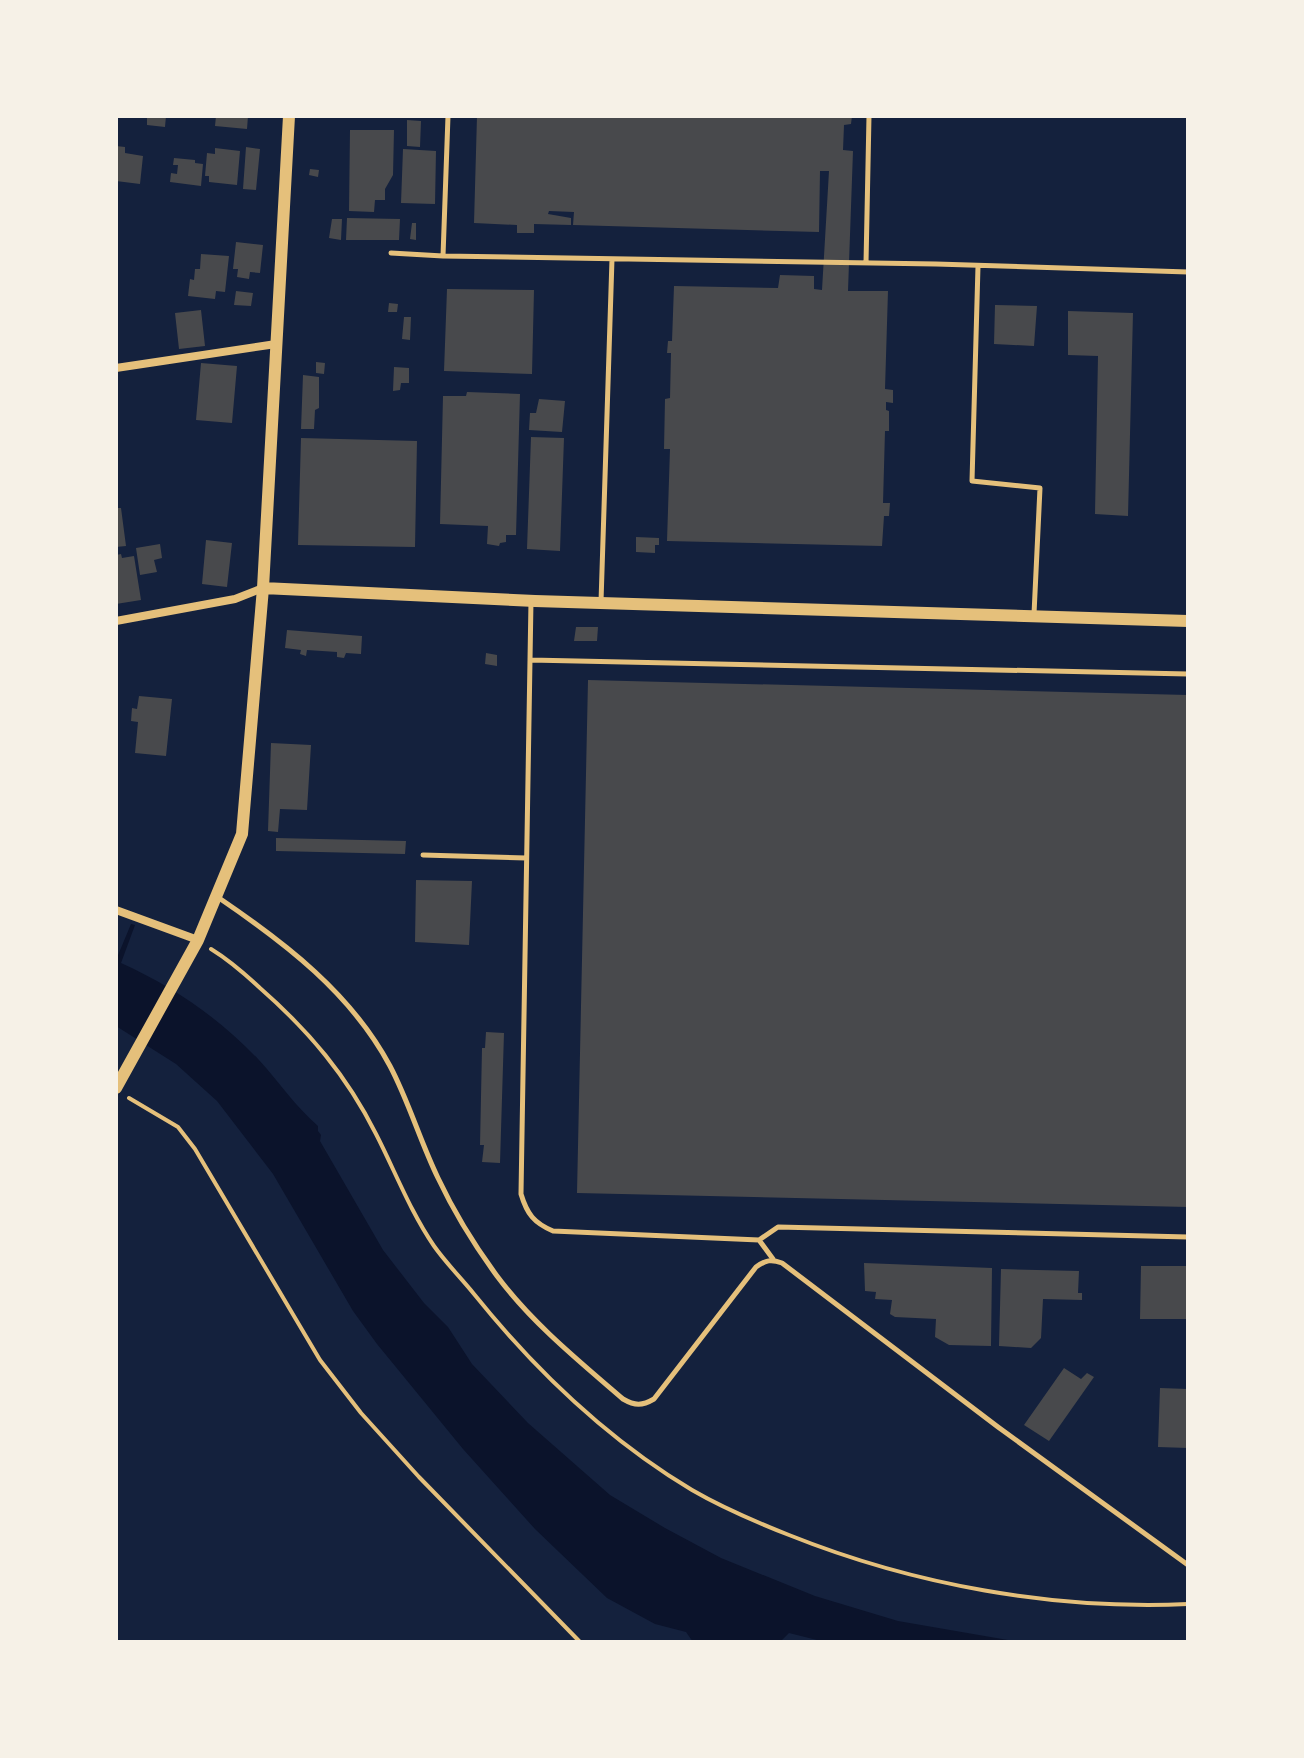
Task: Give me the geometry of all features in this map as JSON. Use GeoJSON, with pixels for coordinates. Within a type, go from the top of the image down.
{"type":"FeatureCollection","features":[{"type":"Feature","properties":{"kind":"street"},"geometry":{"type":"LineString","coordinates":[[116,1088],[196,944],[242,834],[263,588],[289,116]]}},
{"type":"Feature","properties":{"kind":"street"},"geometry":{"type":"LineString","coordinates":[[116,368],[276,344]]}},
{"type":"Feature","properties":{"kind":"street"},"geometry":{"type":"LineString","coordinates":[[116,621],[235,599],[263,588],[531,601],[1188,621]]}},
{"type":"Feature","properties":{"kind":"street"},"geometry":{"type":"LineString","coordinates":[[116,910],[196,944]]}},
{"type":"Feature","properties":{"kind":"lane"},"geometry":{"type":"LineString","coordinates":[[443,256],[448,116]]}},
{"type":"Feature","properties":{"kind":"lane"},"geometry":{"type":"LineString","coordinates":[[866,263],[869,116]]}},
{"type":"Feature","properties":{"kind":"lane"},"geometry":{"type":"LineString","coordinates":[[391,253],[1188,272]]}},
{"type":"Feature","properties":{"kind":"lane"},"geometry":{"type":"LineString","coordinates":[[601,603],[612,259]]}},
{"type":"Feature","properties":{"kind":"lane"},"geometry":{"type":"LineString","coordinates":[[978,266],[972,481],[1040,488],[1034,616]]}},
{"type":"Feature","properties":{"kind":"lane"},"geometry":{"type":"LineString","coordinates":[[531,601],[521,1194],[527,1212],[539,1225],[553,1231],[759,1240],[778,1227],[1188,1237]]}},
{"type":"Feature","properties":{"kind":"lane"},"geometry":{"type":"LineString","coordinates":[[530,660],[1188,674]]}},
{"type":"Feature","properties":{"kind":"lane"},"geometry":{"type":"LineString","coordinates":[[423,855],[527,858]]}},
{"type":"Feature","properties":{"kind":"lane"},"geometry":{"type":"LineString","coordinates":[[217,897],[276,937],[310,966],[365,1027],[389,1065],[438,1178],[497,1276],[565,1349],[623,1399],[643,1405],[654,1399],[756,1267],[773,1259]]}},
{"type":"Feature","properties":{"kind":"lane"},"geometry":{"type":"LineString","coordinates":[[759,1240],[773,1259],[1188,1565]]}},
{"type":"Feature","properties":{"kind":"path"},"geometry":{"type":"LineString","coordinates":[[196,944],[225,957],[318,1043],[344,1077],[434,1245],[501,1329],[576,1405],[630,1449],[693,1491],[749,1519],[880,1568],[1025,1596],[1139,1606],[1188,1604]]}},
{"type":"Feature","properties":{"kind":"path"},"geometry":{"type":"LineString","coordinates":[[128,1098],[178,1127],[195,1149],[320,1360],[361,1413],[580,1642]]}},
{"type":"Feature","properties":{"kind":"water"},"geometry":{"type":"Polygon","coordinates":[[[131,924],[135,925],[121,963],[195,1005],[228,1030],[259,1060],[318,1126],[320,1141],[383,1250],[424,1303],[448,1327],[472,1364],[528,1423],[610,1495],[721,1558],[815,1596],[898,1621],[1020,1642],[825,1642],[789,1633],[780,1642],[693,1642],[686,1632],[655,1624],[607,1598],[535,1529],[463,1449],[377,1344],[353,1311],[273,1174],[217,1101],[176,1064],[116,1026],[116,960],[131,924]]]}},
{"type":"Feature","properties":{"kind":"building"},"geometry":{"type":"Polygon","coordinates":[[[147,116],[166,116],[165,127],[147,125],[147,116]]]}},
{"type":"Feature","properties":{"kind":"building"},"geometry":{"type":"Polygon","coordinates":[[[216,116],[248,116],[247,129],[215,126],[216,116]]]}},
{"type":"Feature","properties":{"kind":"building"},"geometry":{"type":"Polygon","coordinates":[[[477,116],[852,116],[851,124],[844,125],[843,150],[853,151],[848,291],[888,291],[885,389],[893,390],[893,403],[886,402],[889,431],[885,431],[883,503],[890,503],[889,516],[884,516],[882,546],[667,541],[670,449],[664,449],[665,399],[670,398],[671,353],[667,353],[668,341],[672,341],[674,286],[778,288],[780,275],[814,276],[814,289],[822,290],[829,171],[820,171],[819,232],[573,225],[574,212],[549,211],[548,214],[571,218],[571,225],[534,224],[534,233],[517,233],[517,225],[474,223],[477,116]]]}},
{"type":"Feature","properties":{"kind":"building"},"geometry":{"type":"Polygon","coordinates":[[[407,120],[421,121],[420,147],[407,146],[407,120]]]}},
{"type":"Feature","properties":{"kind":"building"},"geometry":{"type":"Polygon","coordinates":[[[350,130],[394,130],[393,175],[385,189],[385,200],[375,200],[374,212],[349,211],[350,130]]]}},
{"type":"Feature","properties":{"kind":"building"},"geometry":{"type":"Polygon","coordinates":[[[116,146],[125,147],[125,153],[143,156],[140,184],[116,181],[116,146]]]}},
{"type":"Feature","properties":{"kind":"building"},"geometry":{"type":"Polygon","coordinates":[[[246,147],[260,149],[256,190],[243,189],[246,147]]]}},
{"type":"Feature","properties":{"kind":"building"},"geometry":{"type":"Polygon","coordinates":[[[215,148],[240,151],[237,185],[209,182],[209,176],[205,176],[207,153],[215,154],[215,148]]]}},
{"type":"Feature","properties":{"kind":"building"},"geometry":{"type":"Polygon","coordinates":[[[403,149],[436,151],[435,204],[401,203],[403,149]]]}},
{"type":"Feature","properties":{"kind":"building"},"geometry":{"type":"Polygon","coordinates":[[[174,158],[203,164],[201,186],[170,182],[171,173],[177,174],[178,165],[173,165],[174,158]]]}},
{"type":"Feature","properties":{"kind":"building"},"geometry":{"type":"Polygon","coordinates":[[[310,169],[319,170],[318,177],[309,175],[310,169]]]}},
{"type":"Feature","properties":{"kind":"building"},"geometry":{"type":"Polygon","coordinates":[[[347,218],[400,219],[399,240],[346,240],[347,218]]]}},
{"type":"Feature","properties":{"kind":"building"},"geometry":{"type":"Polygon","coordinates":[[[332,219],[342,219],[341,240],[329,238],[332,219]]]}},
{"type":"Feature","properties":{"kind":"building"},"geometry":{"type":"Polygon","coordinates":[[[412,223],[416,223],[416,240],[410,239],[412,223]]]}},
{"type":"Feature","properties":{"kind":"building"},"geometry":{"type":"Polygon","coordinates":[[[236,242],[263,245],[260,273],[250,272],[249,279],[237,277],[238,269],[233,269],[236,242]]]}},
{"type":"Feature","properties":{"kind":"building"},"geometry":{"type":"Polygon","coordinates":[[[201,254],[229,256],[225,292],[216,291],[215,299],[188,296],[190,279],[194,280],[195,269],[200,269],[201,254]]]}},
{"type":"Feature","properties":{"kind":"building"},"geometry":{"type":"Polygon","coordinates":[[[447,289],[534,290],[532,374],[444,371],[447,289]]]}},
{"type":"Feature","properties":{"kind":"building"},"geometry":{"type":"Polygon","coordinates":[[[236,291],[253,293],[251,306],[234,305],[236,291]]]}},
{"type":"Feature","properties":{"kind":"building"},"geometry":{"type":"Polygon","coordinates":[[[389,303],[398,304],[397,312],[388,312],[389,303]]]}},
{"type":"Feature","properties":{"kind":"building"},"geometry":{"type":"Polygon","coordinates":[[[995,305],[1037,306],[1034,346],[994,344],[995,305]]]}},
{"type":"Feature","properties":{"kind":"building"},"geometry":{"type":"Polygon","coordinates":[[[201,310],[205,346],[179,349],[175,313],[201,310]]]}},
{"type":"Feature","properties":{"kind":"building"},"geometry":{"type":"Polygon","coordinates":[[[1068,311],[1133,313],[1128,516],[1095,514],[1098,356],[1068,355],[1068,311]]]}},
{"type":"Feature","properties":{"kind":"building"},"geometry":{"type":"Polygon","coordinates":[[[404,317],[411,317],[410,340],[402,339],[404,317]]]}},
{"type":"Feature","properties":{"kind":"building"},"geometry":{"type":"Polygon","coordinates":[[[316,362],[325,363],[324,374],[316,373],[316,362]]]}},
{"type":"Feature","properties":{"kind":"building"},"geometry":{"type":"Polygon","coordinates":[[[201,363],[237,366],[232,423],[196,420],[201,363]]]}},
{"type":"Feature","properties":{"kind":"building"},"geometry":{"type":"Polygon","coordinates":[[[394,367],[409,368],[409,383],[401,383],[400,390],[393,391],[394,367]]]}},
{"type":"Feature","properties":{"kind":"building"},"geometry":{"type":"Polygon","coordinates":[[[303,375],[319,377],[319,408],[315,410],[314,429],[301,429],[303,375]]]}},
{"type":"Feature","properties":{"kind":"building"},"geometry":{"type":"Polygon","coordinates":[[[467,392],[520,394],[516,535],[506,535],[506,542],[499,546],[487,544],[488,526],[440,524],[443,396],[466,396],[467,392]]]}},
{"type":"Feature","properties":{"kind":"building"},"geometry":{"type":"Polygon","coordinates":[[[539,399],[565,401],[562,432],[529,430],[530,413],[536,413],[539,399]]]}},
{"type":"Feature","properties":{"kind":"building"},"geometry":{"type":"Polygon","coordinates":[[[531,437],[564,438],[560,551],[527,549],[531,437]]]}},
{"type":"Feature","properties":{"kind":"building"},"geometry":{"type":"Polygon","coordinates":[[[301,438],[417,441],[415,547],[298,545],[301,438]]]}},
{"type":"Feature","properties":{"kind":"building"},"geometry":{"type":"Polygon","coordinates":[[[116,508],[121,508],[126,546],[116,547],[116,508]]]}},
{"type":"Feature","properties":{"kind":"building"},"geometry":{"type":"Polygon","coordinates":[[[636,537],[659,538],[655,553],[636,552],[636,537]]]}},
{"type":"Feature","properties":{"kind":"building"},"geometry":{"type":"Polygon","coordinates":[[[206,540],[232,543],[227,587],[202,584],[206,540]]]}},
{"type":"Feature","properties":{"kind":"building"},"geometry":{"type":"Polygon","coordinates":[[[160,544],[162,558],[154,560],[157,572],[140,575],[136,548],[160,544]]]}},
{"type":"Feature","properties":{"kind":"building"},"geometry":{"type":"Polygon","coordinates":[[[121,554],[122,558],[134,556],[141,600],[116,604],[116,555],[121,554]]]}},
{"type":"Feature","properties":{"kind":"building"},"geometry":{"type":"Polygon","coordinates":[[[576,627],[598,627],[597,641],[574,641],[576,627]]]}},
{"type":"Feature","properties":{"kind":"building"},"geometry":{"type":"Polygon","coordinates":[[[287,630],[362,636],[361,654],[346,653],[344,658],[337,657],[337,652],[307,650],[306,656],[300,654],[301,650],[285,648],[287,630]]]}},
{"type":"Feature","properties":{"kind":"building"},"geometry":{"type":"Polygon","coordinates":[[[486,653],[497,655],[497,666],[485,664],[486,653]]]}},
{"type":"Feature","properties":{"kind":"building"},"geometry":{"type":"Polygon","coordinates":[[[588,680],[1188,695],[1188,1207],[577,1193],[588,680]]]}},
{"type":"Feature","properties":{"kind":"building"},"geometry":{"type":"Polygon","coordinates":[[[139,696],[172,699],[166,756],[135,753],[138,722],[131,721],[132,708],[137,709],[139,696]]]}},
{"type":"Feature","properties":{"kind":"building"},"geometry":{"type":"Polygon","coordinates":[[[271,743],[311,745],[307,810],[280,809],[278,832],[268,831],[271,743]]]}},
{"type":"Feature","properties":{"kind":"building"},"geometry":{"type":"Polygon","coordinates":[[[276,838],[406,841],[405,854],[276,851],[276,838]]]}},
{"type":"Feature","properties":{"kind":"building"},"geometry":{"type":"Polygon","coordinates":[[[416,880],[472,881],[469,945],[415,942],[416,880]]]}},
{"type":"Feature","properties":{"kind":"building"},"geometry":{"type":"Polygon","coordinates":[[[486,1032],[504,1033],[500,1163],[482,1162],[484,1145],[480,1145],[482,1048],[485,1048],[486,1032]]]}},
{"type":"Feature","properties":{"kind":"building"},"geometry":{"type":"Polygon","coordinates":[[[864,1263],[992,1268],[991,1346],[949,1345],[935,1337],[936,1319],[895,1317],[890,1314],[892,1300],[875,1299],[876,1292],[865,1291],[864,1263]]]}},
{"type":"Feature","properties":{"kind":"building"},"geometry":{"type":"Polygon","coordinates":[[[1141,1266],[1188,1266],[1188,1319],[1140,1319],[1141,1266]]]}},
{"type":"Feature","properties":{"kind":"building"},"geometry":{"type":"Polygon","coordinates":[[[1001,1269],[1079,1271],[1078,1293],[1082,1293],[1082,1300],[1043,1299],[1041,1338],[1031,1348],[999,1346],[1001,1269]]]}},
{"type":"Feature","properties":{"kind":"building"},"geometry":{"type":"Polygon","coordinates":[[[1064,1368],[1081,1379],[1087,1373],[1094,1377],[1049,1441],[1024,1425],[1064,1368]]]}},
{"type":"Feature","properties":{"kind":"building"},"geometry":{"type":"Polygon","coordinates":[[[1160,1388],[1188,1389],[1188,1448],[1158,1447],[1160,1388]]]}}]}
